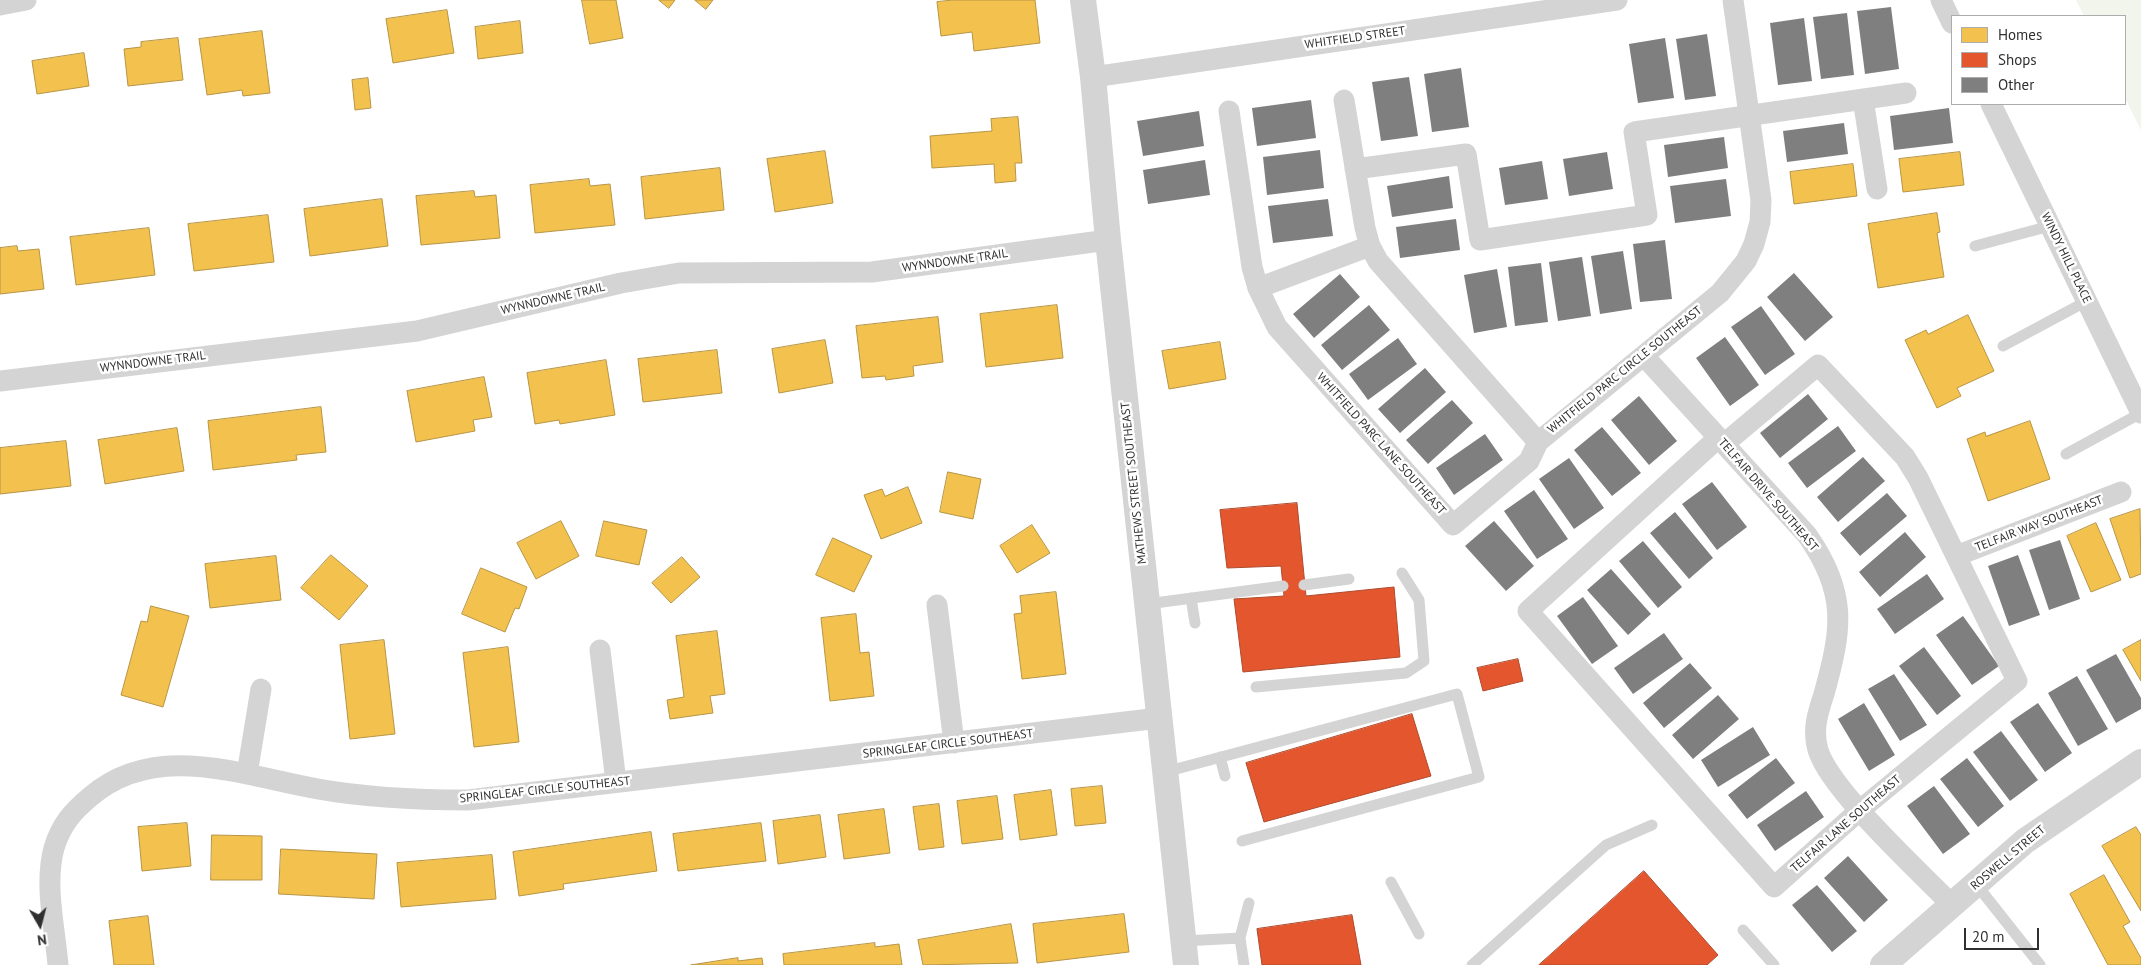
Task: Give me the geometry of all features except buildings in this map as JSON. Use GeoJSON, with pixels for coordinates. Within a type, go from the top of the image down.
{"type":"FeatureCollection","features":[{"type":"Feature","properties":{"kind":"street"},"geometry":{"type":"LineString","coordinates":[[0,5],[26,0]]}},
{"type":"Feature","properties":{"kind":"street","name":"MATHEWS STREET SOUTHEAST"},"geometry":{"type":"LineString","coordinates":[[1083,0],[1094,77],[1108,240],[1185,953]]}},
{"type":"Feature","properties":{"kind":"street","name":"WHITFIELD STREET"},"geometry":{"type":"LineString","coordinates":[[1094,77],[1617,0]]}},
{"type":"Feature","properties":{"kind":"street","name":"WHITFIELD PARC CIRCLE SOUTHEAST"},"geometry":{"type":"LineString","coordinates":[[1344,100],[1370,246],[1378,261],[1538,442],[1720,293],[1746,261],[1754,244],[1760,222],[1761,200],[1733,0]]}},
{"type":"Feature","properties":{"kind":"street"},"geometry":{"type":"LineString","coordinates":[[1941,0],[1951,21]]}},
{"type":"Feature","properties":{"kind":"street"},"geometry":{"type":"LineString","coordinates":[[1355,169],[1466,154],[1480,240],[1647,215],[1634,132],[1906,93]]}},
{"type":"Feature","properties":{"kind":"street"},"geometry":{"type":"LineString","coordinates":[[1863,99],[1877,189]]}},
{"type":"Feature","properties":{"kind":"street","name":"WINDY HILL PLACE"},"geometry":{"type":"LineString","coordinates":[[1992,105],[2141,413]]}},
{"type":"Feature","properties":{"kind":"street","name":"WHITFIELD PARC LANE SOUTHEAST"},"geometry":{"type":"LineString","coordinates":[[1229,111],[1246,238],[1258,288],[1277,327],[1453,525],[1529,461],[1538,442]]}},
{"type":"Feature","properties":{"kind":"street","name":"WYNNDOWNE TRAIL"},"geometry":{"type":"LineString","coordinates":[[0,381],[417,331],[621,283],[679,273],[872,272],[1108,240]]}},
{"type":"Feature","properties":{"kind":"street"},"geometry":{"type":"LineString","coordinates":[[1258,288],[1370,246]]}},
{"type":"Feature","properties":{"kind":"street","name":"TELFAIR DRIVE SOUTHEAST"},"geometry":{"type":"LineString","coordinates":[[1644,356],[1806,535],[1820,554],[1830,573],[1839,614],[1834,656],[1816,719],[1815,735],[1818,750],[1826,765],[1860,810],[1952,905]]}},
{"type":"Feature","properties":{"kind":"street","name":"TELFAIR LANE SOUTHEAST"},"geometry":{"type":"LineString","coordinates":[[1818,365],[1905,457],[1918,478],[2017,681],[1860,810],[1774,887],[1528,611],[1721,441],[1818,365]]}},
{"type":"Feature","properties":{"kind":"street","name":"TELFAIR WAY SOUTHEAST"},"geometry":{"type":"LineString","coordinates":[[1956,556],[2121,492]]}},
{"type":"Feature","properties":{"kind":"street"},"geometry":{"type":"LineString","coordinates":[[937,605],[954,743]]}},
{"type":"Feature","properties":{"kind":"street"},"geometry":{"type":"LineString","coordinates":[[600,650],[616,782]]}},
{"type":"Feature","properties":{"kind":"street"},"geometry":{"type":"LineString","coordinates":[[247,774],[261,689]]}},
{"type":"Feature","properties":{"kind":"street","name":"SPRINGLEAF CIRCLE SOUTHEAST"},"geometry":{"type":"LineString","coordinates":[[58,965],[51,884],[54,849],[68,816],[99,789],[130,773],[166,766],[201,766],[318,789],[398,800],[468,800],[1160,718]]}},
{"type":"Feature","properties":{"kind":"street","name":"ROSWELL STREET"},"geometry":{"type":"LineString","coordinates":[[1883,965],[2025,841],[2141,762]]}},
{"type":"Feature","properties":{"kind":"lane"},"geometry":{"type":"LineString","coordinates":[[1975,246],[2050,226]]}},
{"type":"Feature","properties":{"kind":"lane"},"geometry":{"type":"LineString","coordinates":[[2003,346],[2087,301]]}},
{"type":"Feature","properties":{"kind":"lane"},"geometry":{"type":"LineString","coordinates":[[2066,454],[2141,413]]}},
{"type":"Feature","properties":{"kind":"lane"},"geometry":{"type":"LineString","coordinates":[[1256,686],[1406,673],[1424,661],[1419,600],[1402,573]]}},
{"type":"Feature","properties":{"kind":"lane"},"geometry":{"type":"LineString","coordinates":[[1304,585],[1349,579]]}},
{"type":"Feature","properties":{"kind":"lane"},"geometry":{"type":"LineString","coordinates":[[1147,604],[1282,586]]}},
{"type":"Feature","properties":{"kind":"lane"},"geometry":{"type":"LineString","coordinates":[[1191,598],[1196,623]]}},
{"type":"Feature","properties":{"kind":"lane"},"geometry":{"type":"LineString","coordinates":[[1165,772],[1457,694],[1479,777],[1242,841]]}},
{"type":"Feature","properties":{"kind":"lane"},"geometry":{"type":"LineString","coordinates":[[1220,757],[1225,776]]}},
{"type":"Feature","properties":{"kind":"lane"},"geometry":{"type":"LineString","coordinates":[[1472,965],[1606,845],[1652,826]]}},
{"type":"Feature","properties":{"kind":"lane"},"geometry":{"type":"LineString","coordinates":[[1391,882],[1419,934]]}},
{"type":"Feature","properties":{"kind":"lane"},"geometry":{"type":"LineString","coordinates":[[1976,884],[2040,965]]}},
{"type":"Feature","properties":{"kind":"lane"},"geometry":{"type":"LineString","coordinates":[[1244,965],[1240,938],[1249,903]]}},
{"type":"Feature","properties":{"kind":"lane"},"geometry":{"type":"LineString","coordinates":[[1743,930],[1774,965]]}},
{"type":"Feature","properties":{"kind":"lane"},"geometry":{"type":"LineString","coordinates":[[1185,953],[1240,938]]}},
{"type":"Feature","properties":{"kind":"shaded area"},"geometry":{"type":"Polygon","coordinates":[[[2076,0],[2141,0],[2141,130],[2126,100],[2126,15],[2084,15],[2076,0]]]}}]}
